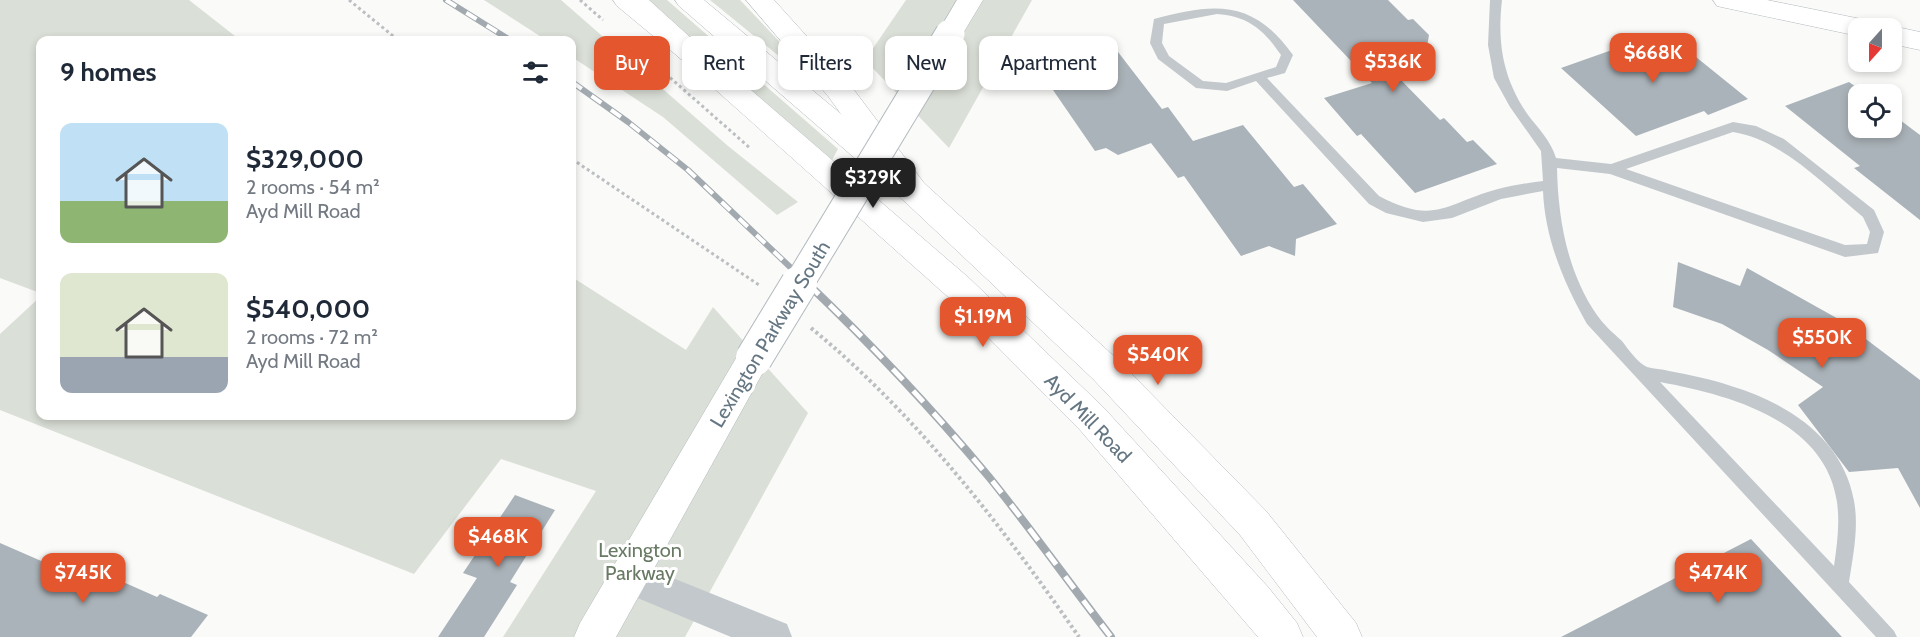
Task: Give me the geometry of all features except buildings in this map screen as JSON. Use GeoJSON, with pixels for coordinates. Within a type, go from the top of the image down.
{"type":"FeatureCollection","features":[{"type":"Feature","properties":{"kind":"main road"},"geometry":{"type":"LineString","coordinates":[[626,0],[682,46]]}},
{"type":"Feature","properties":{"kind":"main road","name":"Ayd Mill Road"},"geometry":{"type":"LineString","coordinates":[[633,0],[682,45]]}},
{"type":"Feature","properties":{"kind":"main road"},"geometry":{"type":"LineString","coordinates":[[688,0],[913,191],[1105,369],[1253,523],[1342,637]]}},
{"type":"Feature","properties":{"kind":"main road"},"geometry":{"type":"LineString","coordinates":[[759,0],[838,89],[913,191]]}},
{"type":"Feature","properties":{"kind":"main road","name":"Lexington Parkway South"},"geometry":{"type":"LineString","coordinates":[[594,637],[754,358],[970,0]]}},
{"type":"Feature","properties":{"kind":"main road"},"geometry":{"type":"LineString","coordinates":[[1726,0],[1848,25]]}},
{"type":"Feature","properties":{"kind":"main road"},"geometry":{"type":"LineString","coordinates":[[1902,37],[1920,41]]}},
{"type":"Feature","properties":{"kind":"main road","name":"Ayd Mill Road"},"geometry":{"type":"LineString","coordinates":[[733,90],[966,294],[1092,419],[1254,600],[1283,637]]}},
{"type":"Feature","properties":{"kind":"street"},"geometry":{"type":"LineString","coordinates":[[628,577],[774,637]]}},
{"type":"Feature","properties":{"kind":"lane"},"geometry":{"type":"LineString","coordinates":[[1496,0],[1494,54],[1504,87],[1547,150],[1552,162],[1548,185],[1555,232],[1571,283],[1592,320],[1888,637]]}},
{"type":"Feature","properties":{"kind":"lane"},"geometry":{"type":"LineString","coordinates":[[1226,2],[1250,6],[1279,36],[1287,55],[1281,70],[1258,76],[1227,87],[1200,85],[1164,59],[1156,43],[1158,22],[1226,2]]}},
{"type":"Feature","properties":{"kind":"lane"},"geometry":{"type":"LineString","coordinates":[[1258,76],[1374,200],[1391,209],[1423,217],[1433,216],[1452,213],[1499,194],[1548,185]]}},
{"type":"Feature","properties":{"kind":"lane"},"geometry":{"type":"LineString","coordinates":[[1552,162],[1611,169],[1845,251],[1873,249],[1877,232],[1869,214],[1779,142],[1756,131],[1733,127],[1611,169]]}},
{"type":"Feature","properties":{"kind":"lane"},"geometry":{"type":"LineString","coordinates":[[1640,372],[1708,385],[1757,401],[1796,423],[1826,451],[1844,491],[1847,541],[1839,585]]}},
{"type":"Feature","properties":{"kind":"path"},"geometry":{"type":"LineString","coordinates":[[349,0],[393,36]]}},
{"type":"Feature","properties":{"kind":"path"},"geometry":{"type":"LineString","coordinates":[[579,0],[611,26]]}},
{"type":"Feature","properties":{"kind":"path"},"geometry":{"type":"LineString","coordinates":[[670,78],[755,152]]}},
{"type":"Feature","properties":{"kind":"path"},"geometry":{"type":"LineString","coordinates":[[576,162],[748,276],[766,291]]}},
{"type":"Feature","properties":{"kind":"path"},"geometry":{"type":"LineString","coordinates":[[810,327],[836,348],[899,412],[971,493],[1079,637]]}},
{"type":"Feature","properties":{"kind":"green space"},"geometry":{"type":"Polygon","coordinates":[[[0,0],[189,0],[235,36],[36,36],[36,292],[0,278],[0,0]]]}},
{"type":"Feature","properties":{"kind":"green space"},"geometry":{"type":"Polygon","coordinates":[[[484,0],[561,0],[602,36],[594,36],[594,72],[576,60],[576,36],[540,36],[484,0]]]}},
{"type":"Feature","properties":{"kind":"green space"},"geometry":{"type":"Polygon","coordinates":[[[647,0],[667,0],[708,36],[688,36],[647,0]]]}},
{"type":"Feature","properties":{"kind":"green space"},"geometry":{"type":"Polygon","coordinates":[[[710,0],[740,0],[778,40],[778,55],[766,46],[766,36],[754,36],[710,0]]]}},
{"type":"Feature","properties":{"kind":"green space"},"geometry":{"type":"Polygon","coordinates":[[[906,0],[1032,0],[1012,36],[979,36],[979,90],[982,90],[949,148],[894,90],[967,90],[967,36],[885,36],[885,81],[873,68],[873,48],[906,0]]]}},
{"type":"Feature","properties":{"kind":"green space"},"geometry":{"type":"Polygon","coordinates":[[[766,86],[838,149],[831,162],[749,90],[766,90],[766,86]]]}},
{"type":"Feature","properties":{"kind":"green space"},"geometry":{"type":"Polygon","coordinates":[[[622,90],[664,90],[728,146],[798,202],[777,215],[663,117],[622,90]]]}},
{"type":"Feature","properties":{"kind":"green space","name":"Lexington Parkway"},"geometry":{"type":"Polygon","coordinates":[[[576,280],[686,350],[713,307],[808,413],[685,637],[503,637],[596,491],[501,459],[414,574],[0,410],[0,334],[36,301],[36,420],[576,420],[576,280]]]}},
{"type":"Feature","properties":{"kind":"railway"},"geometry":{"type":"LineString","coordinates":[[446,0],[504,36]]}},
{"type":"Feature","properties":{"kind":"railway"},"geometry":{"type":"LineString","coordinates":[[576,85],[628,122],[688,170],[809,285]]}},
{"type":"Feature","properties":{"kind":"railway"},"geometry":{"type":"LineString","coordinates":[[808,284],[924,402],[989,477],[1111,637]]}}]}
